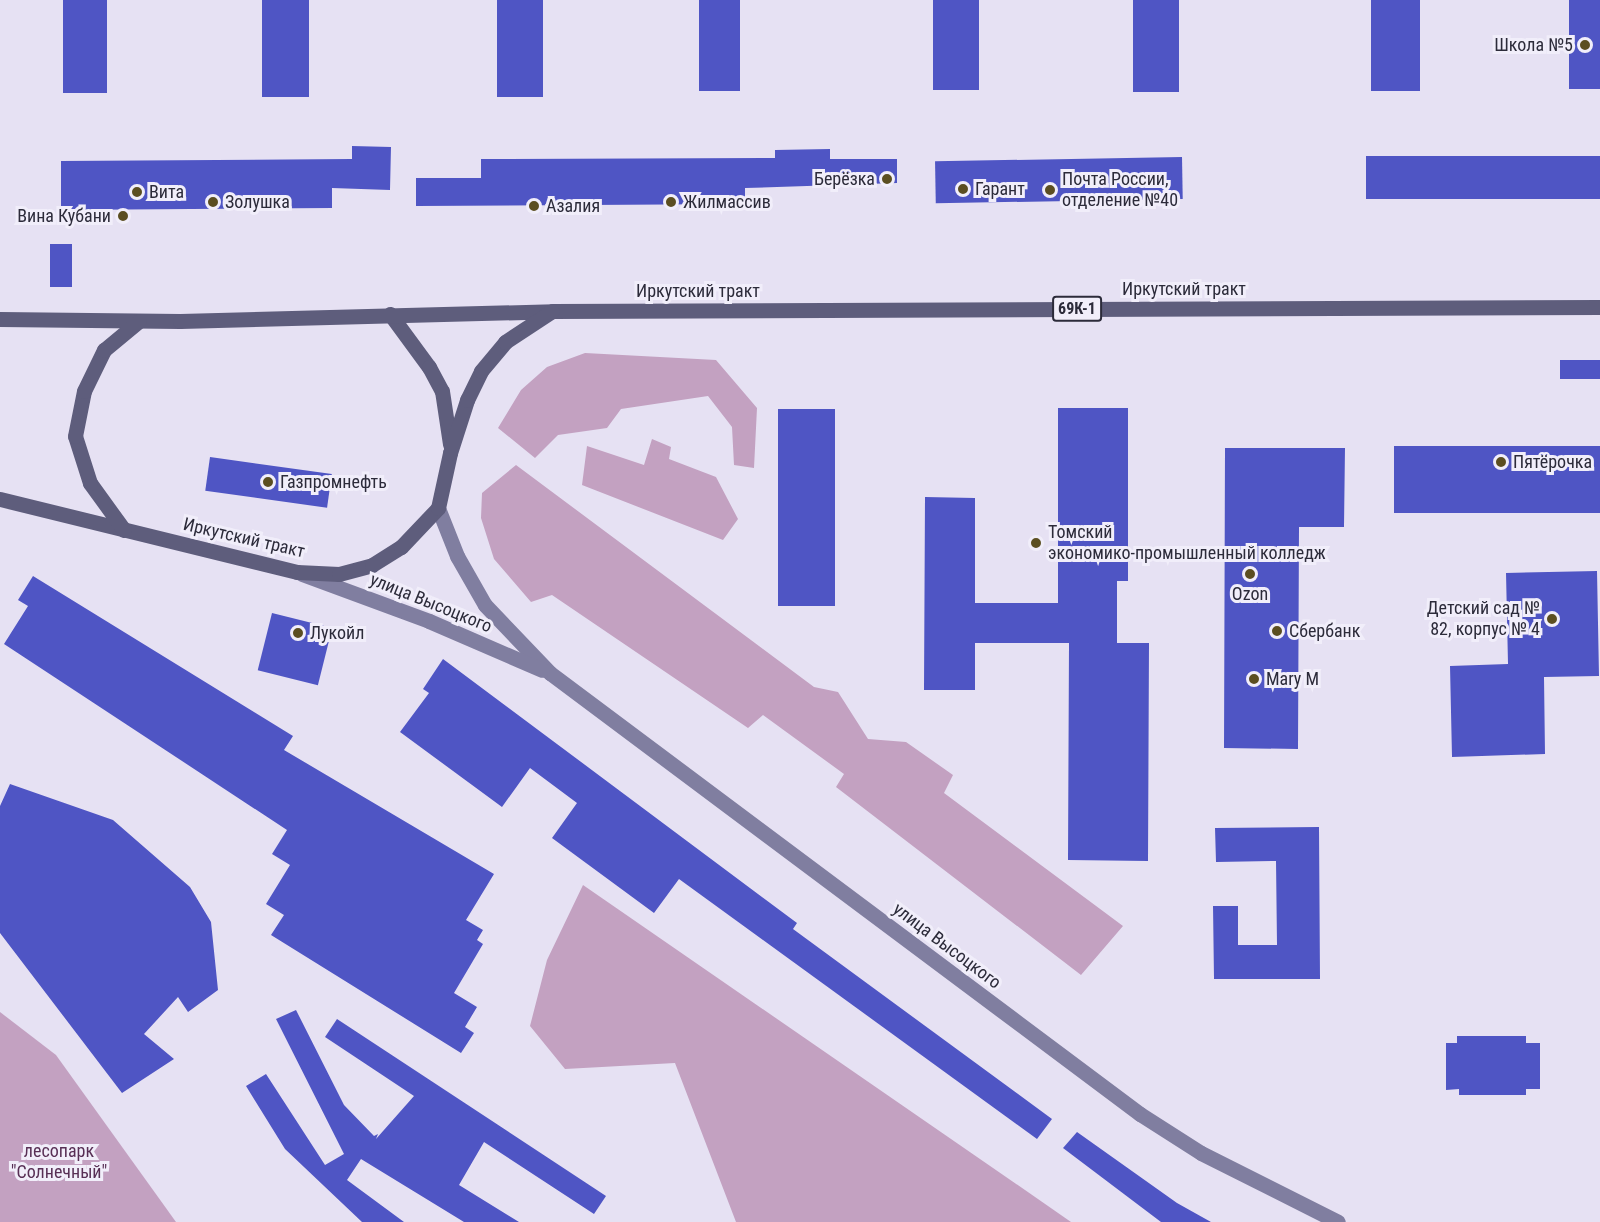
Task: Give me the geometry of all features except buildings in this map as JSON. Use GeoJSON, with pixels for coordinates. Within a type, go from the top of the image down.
{"type":"FeatureCollection","features":[{"type":"Feature","properties":{"kind":"main road","name":"Иркутский тракт"},"geometry":{"type":"LineString","coordinates":[[0,319],[139,321],[553,311],[1600,307]]}},
{"type":"Feature","properties":{"kind":"main road"},"geometry":{"type":"LineString","coordinates":[[438,508],[450,453],[467,400],[481,371],[505,342],[553,311]]}},
{"type":"Feature","properties":{"kind":"main road"},"geometry":{"type":"LineString","coordinates":[[390,314],[429,367],[442,392],[447,416],[450,453]]}},
{"type":"Feature","properties":{"kind":"main road"},"geometry":{"type":"LineString","coordinates":[[124,530],[90,483],[75,436],[84,391],[104,350],[139,321]]}},
{"type":"Feature","properties":{"kind":"main road","name":"Иркутский тракт"},"geometry":{"type":"LineString","coordinates":[[0,499],[297,572],[339,574],[372,565],[401,547],[438,508]]}},
{"type":"Feature","properties":{"kind":"main road","name":"улица Высоцкого"},"geometry":{"type":"LineString","coordinates":[[438,508],[458,556],[485,605],[550,673],[1140,1114],[1201,1153],[1338,1222]]}},
{"type":"Feature","properties":{"kind":"main road","name":"улица Высоцкого"},"geometry":{"type":"LineString","coordinates":[[297,572],[429,621],[550,673]]}},
{"type":"Feature","properties":{"kind":"green space"},"geometry":{"type":"Polygon","coordinates":[[[585,353],[716,360],[757,408],[754,468],[734,465],[732,427],[708,396],[621,409],[607,428],[558,435],[535,458],[498,428],[521,390],[547,367],[585,353]]]}},
{"type":"Feature","properties":{"kind":"green space"},"geometry":{"type":"Polygon","coordinates":[[[652,439],[671,447],[669,459],[716,477],[738,519],[723,540],[582,485],[587,446],[644,465],[652,439]]]}},
{"type":"Feature","properties":{"kind":"green space"},"geometry":{"type":"Polygon","coordinates":[[[516,465],[814,687],[838,692],[868,739],[906,742],[953,775],[944,793],[1123,926],[1081,975],[836,787],[844,774],[763,715],[748,728],[552,595],[531,602],[494,559],[481,518],[482,493],[516,465]]]}},
{"type":"Feature","properties":{"kind":"green space"},"geometry":{"type":"Polygon","coordinates":[[[583,885],[1071,1222],[736,1222],[675,1063],[565,1069],[530,1026],[547,960],[583,885]]]}},
{"type":"Feature","properties":{"kind":"green space","name":"лесопарк \"Солнечный\""},"geometry":{"type":"Polygon","coordinates":[[[0,1012],[56,1055],[176,1222],[0,1222],[0,1012]]]}},
{"type":"Feature","properties":{"kind":"place","name":"Школа №5"},"geometry":{"type":"Point","coordinates":[1585,45]}},
{"type":"Feature","properties":{"kind":"place","name":"Берёзка"},"geometry":{"type":"Point","coordinates":[887,179]}},
{"type":"Feature","properties":{"kind":"place","name":"Гарант"},"geometry":{"type":"Point","coordinates":[963,189]}},
{"type":"Feature","properties":{"kind":"place","name":"Почта России, отделение №40"},"geometry":{"type":"Point","coordinates":[1050,190]}},
{"type":"Feature","properties":{"kind":"place","name":"Вита"},"geometry":{"type":"Point","coordinates":[137,192]}},
{"type":"Feature","properties":{"kind":"place","name":"Золушка"},"geometry":{"type":"Point","coordinates":[213,202]}},
{"type":"Feature","properties":{"kind":"place","name":"Жилмассив"},"geometry":{"type":"Point","coordinates":[671,202]}},
{"type":"Feature","properties":{"kind":"place","name":"Азалия"},"geometry":{"type":"Point","coordinates":[534,206]}},
{"type":"Feature","properties":{"kind":"place","name":"Вина Кубани"},"geometry":{"type":"Point","coordinates":[123,216]}},
{"type":"Feature","properties":{"kind":"place","name":"Пятёрочка"},"geometry":{"type":"Point","coordinates":[1501,462]}},
{"type":"Feature","properties":{"kind":"place","name":"Газпромнефть"},"geometry":{"type":"Point","coordinates":[268,482]}},
{"type":"Feature","properties":{"kind":"place","name":"Томский экономико-промышленный колледж"},"geometry":{"type":"Point","coordinates":[1036,543]}},
{"type":"Feature","properties":{"kind":"place","name":"Ozon"},"geometry":{"type":"Point","coordinates":[1250,574]}},
{"type":"Feature","properties":{"kind":"place","name":"Детский сад № 82, корпус № 4"},"geometry":{"type":"Point","coordinates":[1552,619]}},
{"type":"Feature","properties":{"kind":"place","name":"Сбербанк"},"geometry":{"type":"Point","coordinates":[1277,631]}},
{"type":"Feature","properties":{"kind":"place","name":"Лукойл"},"geometry":{"type":"Point","coordinates":[298,633]}},
{"type":"Feature","properties":{"kind":"place","name":"Mary M"},"geometry":{"type":"Point","coordinates":[1254,679]}}]}
